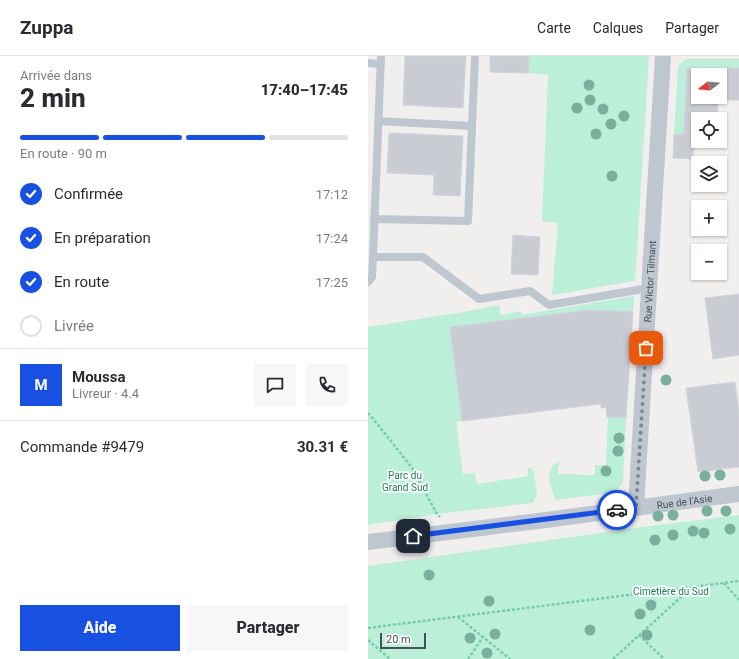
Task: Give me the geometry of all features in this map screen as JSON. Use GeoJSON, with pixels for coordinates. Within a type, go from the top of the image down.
{"type":"FeatureCollection","features":[{"type":"Feature","properties":{"kind":"street","name":"Rue Victor Tilmant"},"geometry":{"type":"LineString","coordinates":[[636,507],[663,56]]}},
{"type":"Feature","properties":{"kind":"street","name":"Rue de l'Asie"},"geometry":{"type":"LineString","coordinates":[[368,542],[739,494]]}},
{"type":"Feature","properties":{"kind":"lane"},"geometry":{"type":"LineString","coordinates":[[374,219],[468,221],[475,56]]}},
{"type":"Feature","properties":{"kind":"lane"},"geometry":{"type":"LineString","coordinates":[[368,63],[381,60],[372,277],[368,282]]}},
{"type":"Feature","properties":{"kind":"lane"},"geometry":{"type":"LineString","coordinates":[[378,121],[472,126]]}},
{"type":"Feature","properties":{"kind":"lane"},"geometry":{"type":"LineString","coordinates":[[372,257],[422,257],[479,299],[530,291],[549,305],[649,288]]}},
{"type":"Feature","properties":{"kind":"path"},"geometry":{"type":"LineString","coordinates":[[368,413],[380,426],[412,468],[437,514],[444,521],[444,532]]}},
{"type":"Feature","properties":{"kind":"path"},"geometry":{"type":"LineString","coordinates":[[368,628],[739,581]]}},
{"type":"Feature","properties":{"kind":"path"},"geometry":{"type":"LineString","coordinates":[[724,583],[739,600]]}},
{"type":"Feature","properties":{"kind":"path"},"geometry":{"type":"LineString","coordinates":[[613,659],[692,588]]}},
{"type":"Feature","properties":{"kind":"path"},"geometry":{"type":"LineString","coordinates":[[458,617],[510,659]]}},
{"type":"Feature","properties":{"kind":"path"},"geometry":{"type":"LineString","coordinates":[[639,635],[664,659]]}},
{"type":"Feature","properties":{"kind":"path"},"geometry":{"type":"LineString","coordinates":[[468,659],[483,637]]}},
{"type":"Feature","properties":{"kind":"path"},"geometry":{"type":"LineString","coordinates":[[368,640],[390,659]]}},
{"type":"Feature","properties":{"kind":"green space"},"geometry":{"type":"Polygon","coordinates":[[[529,56],[649,56],[635,281],[552,295],[558,223],[542,221],[548,75],[528,73],[529,56]]]}},
{"type":"Feature","properties":{"kind":"green space"},"geometry":{"type":"Polygon","coordinates":[[[739,59],[739,68],[688,68],[684,135],[674,134],[678,68],[685,60],[739,59]]]}},
{"type":"Feature","properties":{"kind":"green space","name":"Parc du Grand Sud"},"geometry":{"type":"Polygon","coordinates":[[[634,296],[633,312],[589,310],[451,327],[462,421],[456,422],[463,474],[475,473],[477,484],[528,476],[528,468],[531,468],[534,472],[537,494],[533,503],[437,514],[368,525],[368,327],[499,305],[501,315],[521,311],[522,315],[634,296]]]}},
{"type":"Feature","properties":{"kind":"green space"},"geometry":{"type":"Polygon","coordinates":[[[608,417],[626,418],[623,482],[616,492],[556,500],[549,479],[549,473],[554,465],[559,462],[558,474],[595,475],[595,465],[606,465],[608,417]]]}},
{"type":"Feature","properties":{"kind":"green space","name":"Cimetière du Sud"},"geometry":{"type":"Polygon","coordinates":[[[739,515],[739,659],[368,659],[368,566],[642,527],[739,515]]]}},
{"type":"Feature","properties":{"kind":"building"},"geometry":{"type":"Polygon","coordinates":[[[405,56],[466,56],[463,108],[403,105],[405,56]]]}},
{"type":"Feature","properties":{"kind":"building"},"geometry":{"type":"Polygon","coordinates":[[[490,56],[529,56],[528,73],[490,72],[490,56]]]}},
{"type":"Feature","properties":{"kind":"building"},"geometry":{"type":"Polygon","coordinates":[[[687,68],[691,68],[691,104],[718,104],[717,112],[691,112],[691,148],[693,148],[693,156],[691,156],[691,159],[673,158],[674,134],[684,135],[687,68]]]}},
{"type":"Feature","properties":{"kind":"building"},"geometry":{"type":"Polygon","coordinates":[[[727,68],[739,68],[739,100],[727,100],[727,68]]]}},
{"type":"Feature","properties":{"kind":"building"},"geometry":{"type":"Polygon","coordinates":[[[389,133],[463,136],[460,196],[433,195],[434,175],[387,173],[389,133]]]}},
{"type":"Feature","properties":{"kind":"building"},"geometry":{"type":"Polygon","coordinates":[[[513,235],[540,237],[538,275],[511,274],[513,235]]]}},
{"type":"Feature","properties":{"kind":"building"},"geometry":{"type":"Polygon","coordinates":[[[739,294],[739,355],[713,359],[705,298],[739,294]]]}},
{"type":"Feature","properties":{"kind":"building"},"geometry":{"type":"Polygon","coordinates":[[[589,310],[633,312],[626,418],[607,417],[606,407],[601,408],[601,404],[462,421],[450,327],[589,310]]]}},
{"type":"Feature","properties":{"kind":"building"},"geometry":{"type":"Polygon","coordinates":[[[735,382],[739,412],[739,467],[698,472],[686,388],[735,382]]]}},
{"type":"Feature","properties":{"kind":"way so far"},"geometry":{"type":"LineString","coordinates":[[617,510],[636,507],[646,348]]}},
{"type":"Feature","properties":{"kind":"route"},"geometry":{"type":"LineString","coordinates":[[413,536],[617,510]]}}]}
